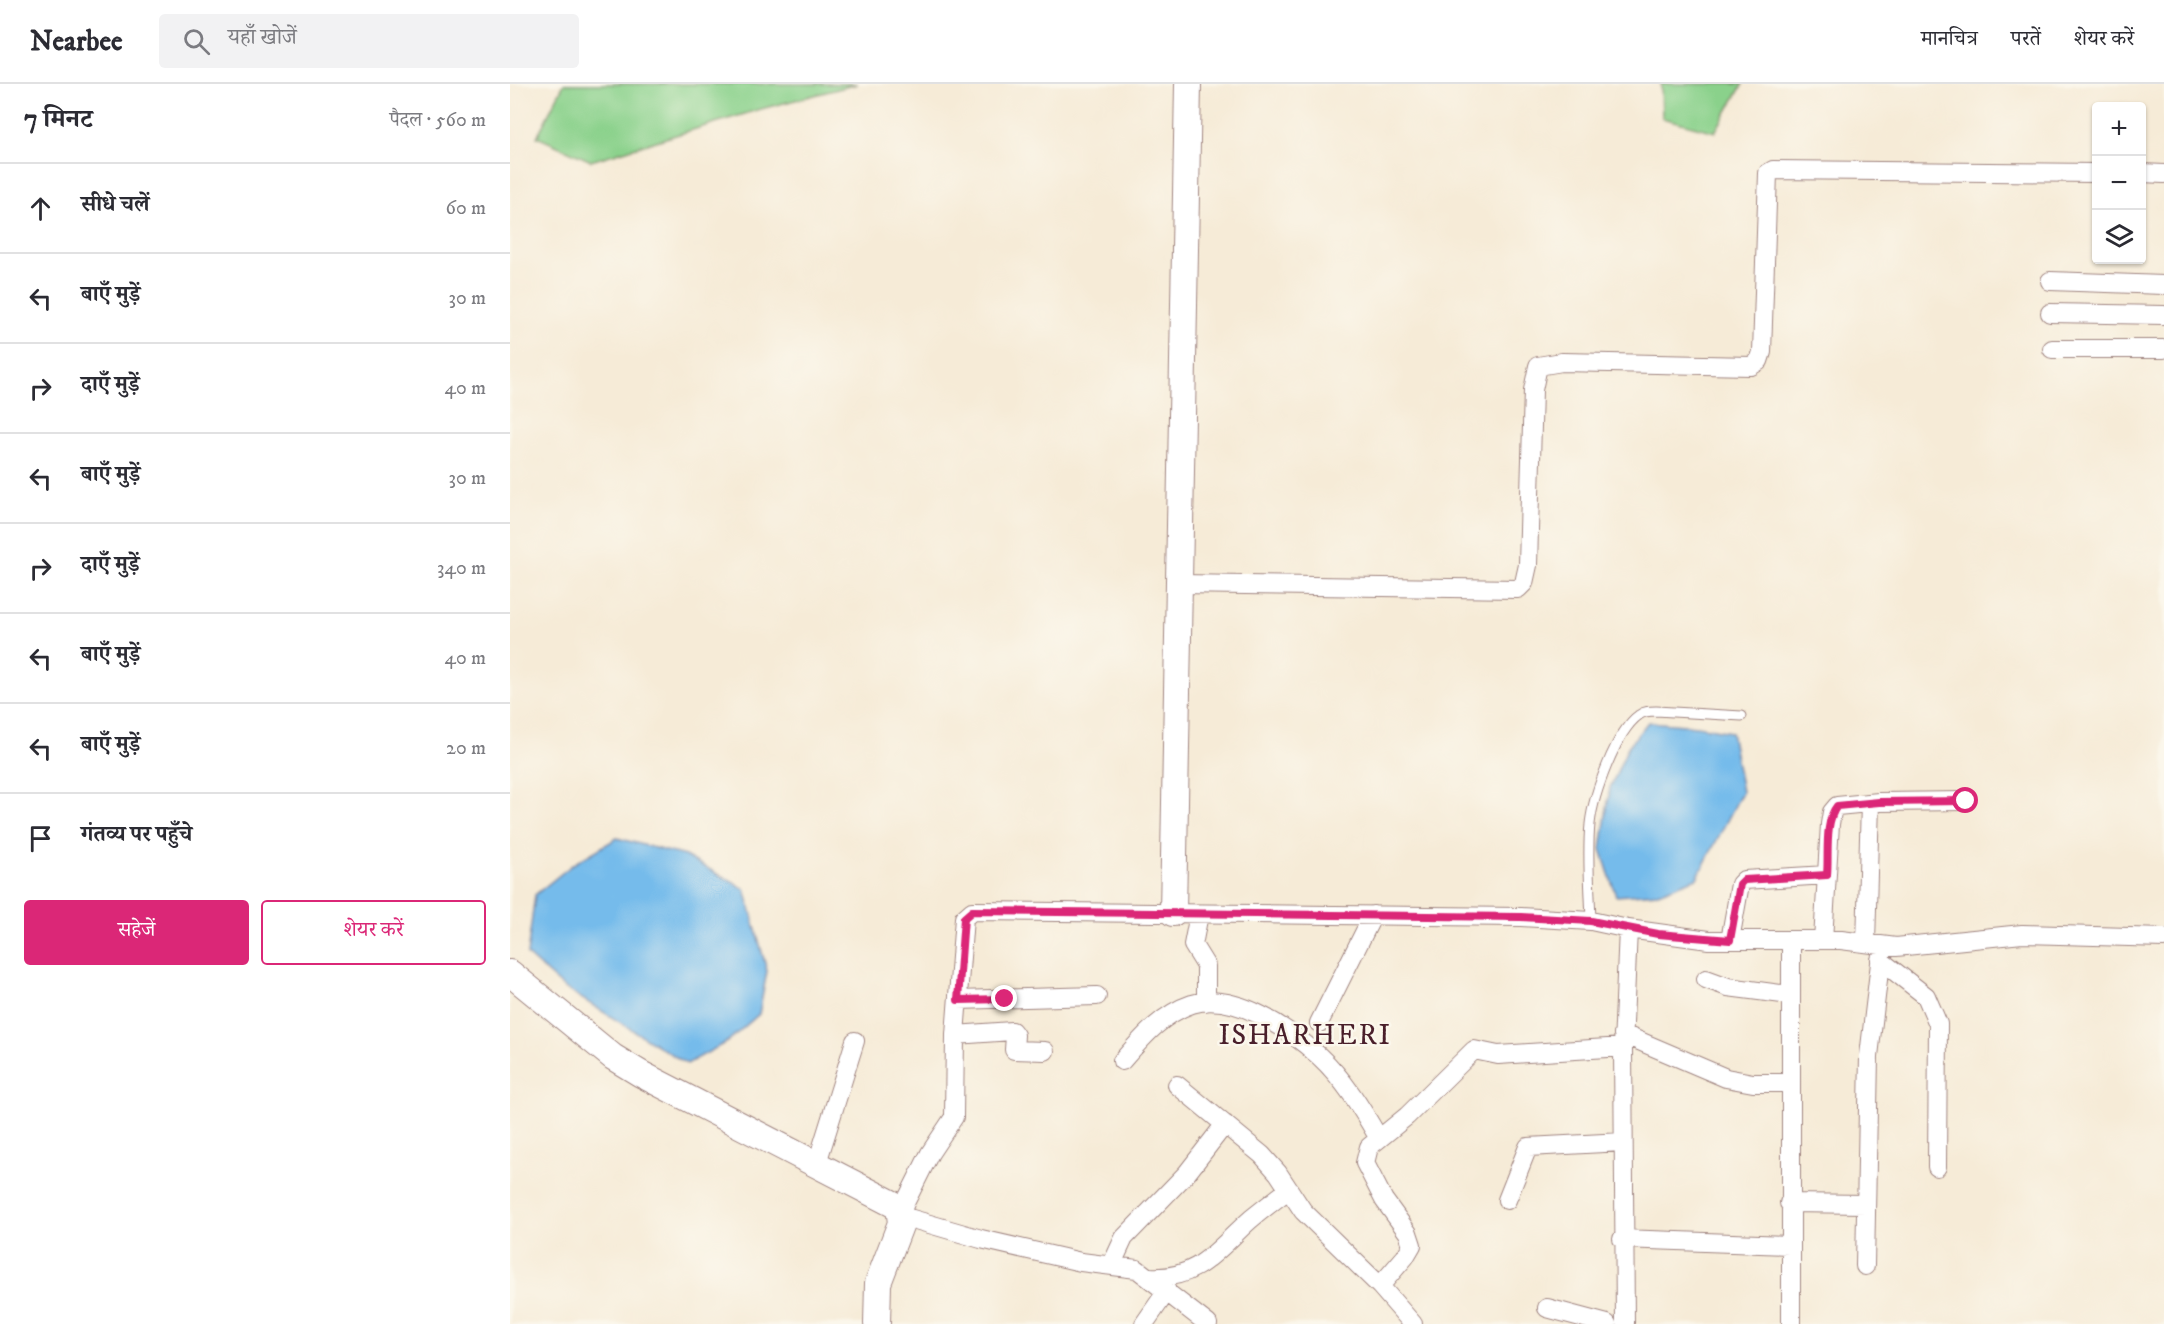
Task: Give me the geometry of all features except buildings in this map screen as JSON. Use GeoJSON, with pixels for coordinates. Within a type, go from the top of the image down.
{"type":"FeatureCollection","features":[{"type":"Feature","properties":{"kind":"street"},"geometry":{"type":"LineString","coordinates":[[1173,914],[1188,84]]}},
{"type":"Feature","properties":{"kind":"street"},"geometry":{"type":"LineString","coordinates":[[1179,584],[1518,589],[1524,583],[1528,566],[1533,390],[1538,366],[1562,362],[1751,366],[1759,361],[1762,352],[1762,294],[1768,172],[1773,170],[2092,173]]}},
{"type":"Feature","properties":{"kind":"street"},"geometry":{"type":"LineString","coordinates":[[2146,173],[2164,174]]}},
{"type":"Feature","properties":{"kind":"street"},"geometry":{"type":"LineString","coordinates":[[2050,281],[2164,285]]}},
{"type":"Feature","properties":{"kind":"street"},"geometry":{"type":"LineString","coordinates":[[2050,313],[2164,315]]}},
{"type":"Feature","properties":{"kind":"street"},"geometry":{"type":"LineString","coordinates":[[2052,349],[2164,349]]}},
{"type":"Feature","properties":{"kind":"street"},"geometry":{"type":"LineString","coordinates":[[1823,940],[1832,812],[1837,806],[1966,801]]}},
{"type":"Feature","properties":{"kind":"street"},"geometry":{"type":"LineString","coordinates":[[1865,1266],[1869,1056],[1876,950],[1870,803]]}},
{"type":"Feature","properties":{"kind":"street"},"geometry":{"type":"LineString","coordinates":[[1730,940],[1740,884],[1744,880],[1827,875]]}},
{"type":"Feature","properties":{"kind":"street"},"geometry":{"type":"LineString","coordinates":[[877,1324],[878,1283],[901,1213],[930,1153],[954,1117],[955,1035],[964,918],[972,911],[1521,917],[1591,921],[1678,937],[1730,940],[1823,940],[1876,950],[2022,934],[2164,938]]}},
{"type":"Feature","properties":{"kind":"street"},"geometry":{"type":"LineString","coordinates":[[1199,914],[1193,945],[1206,966],[1206,1002]]}},
{"type":"Feature","properties":{"kind":"street"},"geometry":{"type":"LineString","coordinates":[[1319,1023],[1373,915]]}},
{"type":"Feature","properties":{"kind":"street"},"geometry":{"type":"LineString","coordinates":[[1625,1324],[1622,1239],[1623,1040],[1628,929]]}},
{"type":"Feature","properties":{"kind":"street"},"geometry":{"type":"LineString","coordinates":[[1791,940],[1789,1203],[1791,1324]]}},
{"type":"Feature","properties":{"kind":"street"},"geometry":{"type":"LineString","coordinates":[[1876,950],[1926,996],[1938,1024],[1937,1167]]}},
{"type":"Feature","properties":{"kind":"street"},"geometry":{"type":"LineString","coordinates":[[510,973],[605,1050],[641,1074],[705,1109],[888,1199],[901,1213],[981,1239],[1065,1258],[1137,1269],[1208,1324]]}},
{"type":"Feature","properties":{"kind":"street"},"geometry":{"type":"LineString","coordinates":[[1706,979],[1736,989],[1790,995]]}},
{"type":"Feature","properties":{"kind":"street"},"geometry":{"type":"LineString","coordinates":[[958,1000],[1097,996]]}},
{"type":"Feature","properties":{"kind":"street"},"geometry":{"type":"LineString","coordinates":[[1122,1060],[1152,1027],[1173,1012],[1206,1002],[1238,1007],[1265,1018],[1320,1057],[1361,1107],[1378,1137]]}},
{"type":"Feature","properties":{"kind":"street"},"geometry":{"type":"LineString","coordinates":[[955,1035],[1012,1031],[1015,1035],[1014,1050],[1045,1051]]}},
{"type":"Feature","properties":{"kind":"street"},"geometry":{"type":"LineString","coordinates":[[1380,1286],[1405,1257],[1412,1245],[1408,1233],[1384,1200],[1365,1163],[1369,1147],[1378,1137],[1407,1116],[1474,1050],[1498,1055],[1623,1040],[1726,1078],[1753,1083],[1790,1083]]}},
{"type":"Feature","properties":{"kind":"street"},"geometry":{"type":"LineString","coordinates":[[817,1163],[855,1041]]}},
{"type":"Feature","properties":{"kind":"street"},"geometry":{"type":"LineString","coordinates":[[1177,1086],[1262,1155],[1315,1224],[1380,1286],[1413,1324]]}},
{"type":"Feature","properties":{"kind":"street"},"geometry":{"type":"LineString","coordinates":[[1112,1264],[1124,1238],[1187,1173],[1225,1124]]}},
{"type":"Feature","properties":{"kind":"street"},"geometry":{"type":"LineString","coordinates":[[1507,1200],[1528,1147],[1623,1142]]}},
{"type":"Feature","properties":{"kind":"street"},"geometry":{"type":"LineString","coordinates":[[1150,1277],[1167,1278],[1196,1267],[1215,1254],[1251,1219],[1288,1190]]}},
{"type":"Feature","properties":{"kind":"street"},"geometry":{"type":"LineString","coordinates":[[1789,1203],[1866,1204]]}},
{"type":"Feature","properties":{"kind":"street"},"geometry":{"type":"LineString","coordinates":[[1622,1239],[1790,1245]]}},
{"type":"Feature","properties":{"kind":"street"},"geometry":{"type":"LineString","coordinates":[[1144,1324],[1167,1292]]}},
{"type":"Feature","properties":{"kind":"street"},"geometry":{"type":"LineString","coordinates":[[1547,1308],[1607,1324]]}},
{"type":"Feature","properties":{"kind":"lane"},"geometry":{"type":"LineString","coordinates":[[1591,921],[1590,823],[1601,782],[1619,742],[1636,717],[1645,712],[1656,711],[1742,716]]}},
{"type":"Feature","properties":{"kind":"green space"},"geometry":{"type":"Polygon","coordinates":[[[564,84],[857,84],[761,109],[591,161],[537,137],[564,84]]]}},
{"type":"Feature","properties":{"kind":"green space"},"geometry":{"type":"Polygon","coordinates":[[[1661,84],[1743,84],[1715,132],[1662,118],[1661,84]]]}},
{"type":"Feature","properties":{"kind":"water"},"geometry":{"type":"Polygon","coordinates":[[[1648,722],[1697,726],[1731,732],[1742,792],[1697,878],[1658,893],[1616,896],[1601,849],[1610,788],[1628,747],[1648,722]]]}},
{"type":"Feature","properties":{"kind":"water"},"geometry":{"type":"Polygon","coordinates":[[[617,838],[685,856],[745,889],[767,971],[759,1014],[727,1042],[687,1064],[563,987],[527,955],[535,895],[573,864],[617,838]]]}},
{"type":"Feature","properties":{"kind":"district","name":"ISHARHERI"},"geometry":{"type":"Point","coordinates":[1305,1034]}},
{"type":"Feature","properties":{"kind":"route"},"geometry":{"type":"LineString","coordinates":[[1005,999],[958,1000],[966,913],[972,911],[1521,917],[1591,921],[1678,937],[1730,940],[1740,884],[1744,880],[1827,875],[1830,824],[1832,812],[1837,806],[1879,802],[1966,801]]}}]}
